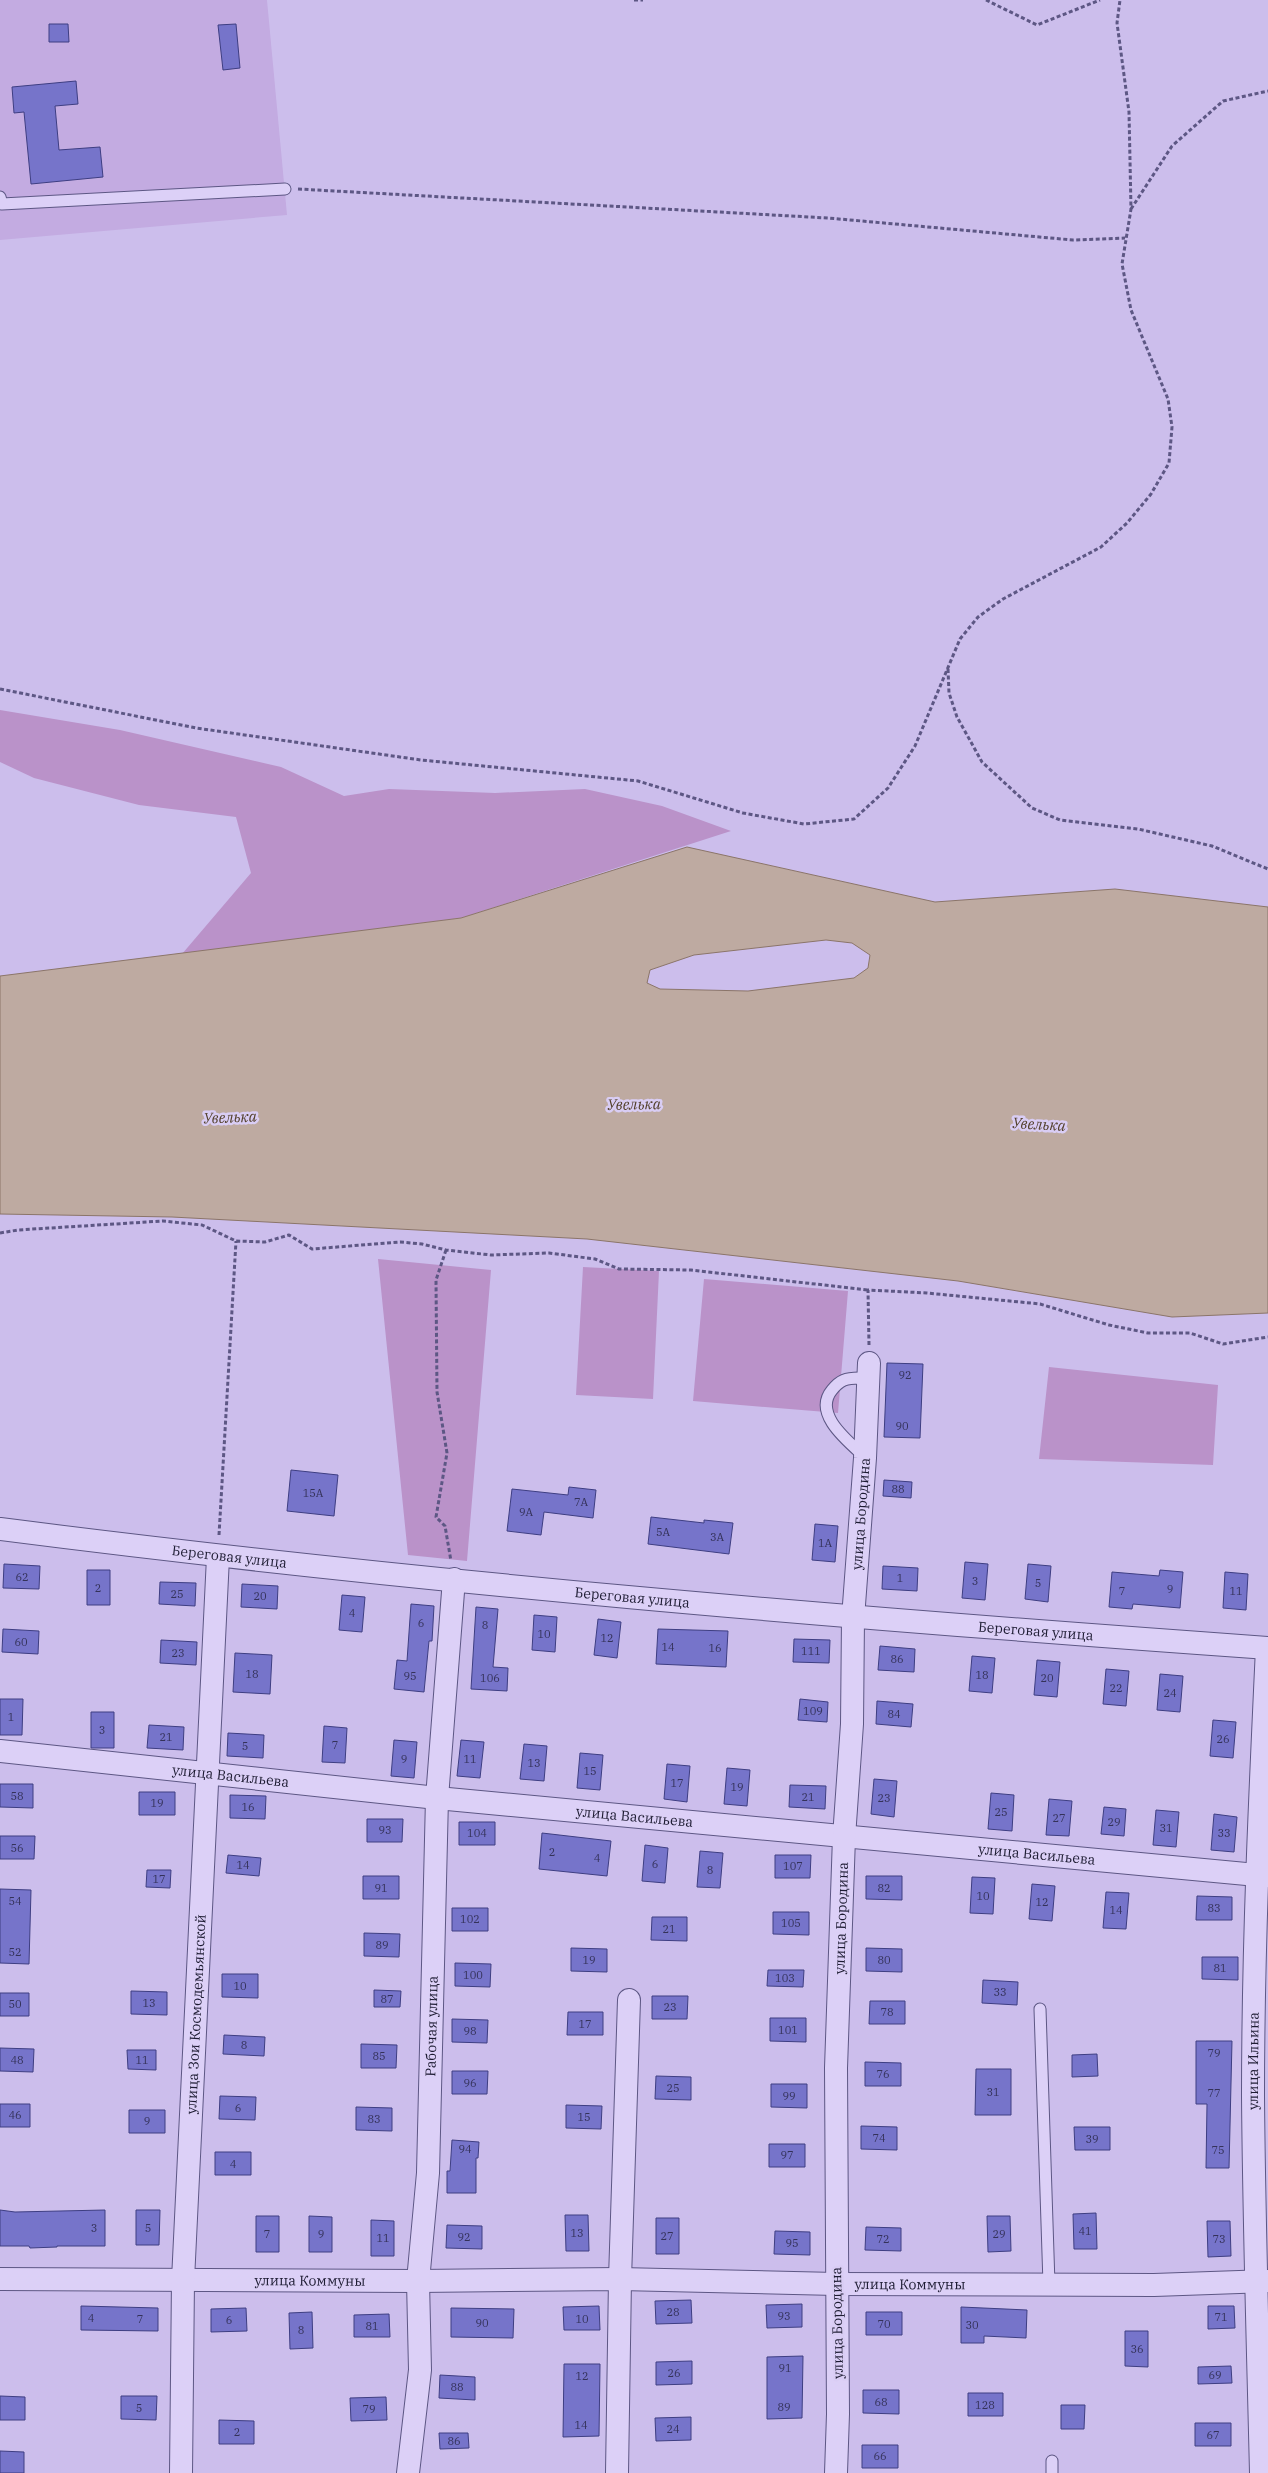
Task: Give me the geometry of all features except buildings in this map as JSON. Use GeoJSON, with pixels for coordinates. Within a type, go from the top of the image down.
{"type":"FeatureCollection","features":[{"type":"Feature","properties":{"kind":"street","name":"улица Бородина"},"geometry":{"type":"LineString","coordinates":[[836,2473],[838,2414],[836,2068],[844,1837],[852,1724],[852,1618],[865,1458],[869,1363]]}},
{"type":"Feature","properties":{"kind":"street","name":"Береговая улица"},"geometry":{"type":"LineString","coordinates":[[0,1528],[218,1557],[852,1618],[1267,1648]]}},
{"type":"Feature","properties":{"kind":"street","name":"улица Зои Космодемьянской"},"geometry":{"type":"LineString","coordinates":[[181,2473],[183,2280],[218,1557]]}},
{"type":"Feature","properties":{"kind":"street","name":"Рабочая улица"},"geometry":{"type":"LineString","coordinates":[[408,2473],[420,2370],[418,2281],[428,2173],[437,1798],[454,1579]]}},
{"type":"Feature","properties":{"kind":"street","name":"улица Ильина"},"geometry":{"type":"LineString","coordinates":[[1261,2473],[1264,2448],[1261,2094],[1262,1876],[1267,1648]]}},
{"type":"Feature","properties":{"kind":"street","name":"улица Васильева"},"geometry":{"type":"LineString","coordinates":[[0,1751],[437,1798],[1262,1876]]}},
{"type":"Feature","properties":{"kind":"street"},"geometry":{"type":"LineString","coordinates":[[617,2473],[620,2279],[629,2000]]}},
{"type":"Feature","properties":{"kind":"street","name":"улица Коммуны"},"geometry":{"type":"LineString","coordinates":[[0,2279],[418,2281],[620,2279],[836,2284],[1154,2285],[1262,2281]]}},
{"type":"Feature","properties":{"kind":"lane"},"geometry":{"type":"LineString","coordinates":[[0,197],[2,204],[285,189]]}},
{"type":"Feature","properties":{"kind":"lane"},"geometry":{"type":"LineString","coordinates":[[865,1458],[841,1435],[826,1408],[829,1394],[839,1381],[859,1378],[869,1388]]}},
{"type":"Feature","properties":{"kind":"lane"},"geometry":{"type":"LineString","coordinates":[[1040,2009],[1049,2284]]}},
{"type":"Feature","properties":{"kind":"lane"},"geometry":{"type":"LineString","coordinates":[[1052,2460],[1052,2473]]}},
{"type":"Feature","properties":{"kind":"path"},"geometry":{"type":"LineString","coordinates":[[634,0],[643,0]]}},
{"type":"Feature","properties":{"kind":"path"},"geometry":{"type":"LineString","coordinates":[[986,0],[1036,25],[1100,0]]}},
{"type":"Feature","properties":{"kind":"path"},"geometry":{"type":"LineString","coordinates":[[0,689],[196,728],[421,760],[638,780],[744,813],[804,824],[854,819],[888,788],[915,746],[960,640],[978,617],[1003,598],[1101,548],[1127,523],[1151,494],[1169,463],[1172,427],[1168,399],[1131,310],[1122,264],[1131,209],[1129,112],[1117,23],[1120,0]]}},
{"type":"Feature","properties":{"kind":"path"},"geometry":{"type":"LineString","coordinates":[[1131,209],[1172,146],[1223,101],[1268,91]]}},
{"type":"Feature","properties":{"kind":"path"},"geometry":{"type":"LineString","coordinates":[[285,189],[828,218],[1073,240],[1125,238]]}},
{"type":"Feature","properties":{"kind":"path"},"geometry":{"type":"LineString","coordinates":[[948,666],[949,693],[957,717],[982,762],[1032,808],[1060,820],[1138,829],[1212,846],[1268,870]]}},
{"type":"Feature","properties":{"kind":"path"},"geometry":{"type":"LineString","coordinates":[[0,1233],[18,1230],[163,1221],[202,1225],[236,1241],[265,1242],[289,1235],[312,1249],[400,1242],[422,1244],[446,1250],[491,1254],[548,1253],[595,1259],[619,1268],[691,1270],[868,1290],[927,1293],[1040,1304],[1132,1330],[1148,1333],[1190,1333],[1223,1344],[1268,1338]]}},
{"type":"Feature","properties":{"kind":"path"},"geometry":{"type":"LineString","coordinates":[[218,1557],[236,1241]]}},
{"type":"Feature","properties":{"kind":"path"},"geometry":{"type":"LineString","coordinates":[[446,1250],[436,1280],[437,1392],[447,1453],[436,1516],[445,1526],[454,1579]]}},
{"type":"Feature","properties":{"kind":"path"},"geometry":{"type":"LineString","coordinates":[[868,1290],[869,1363]]}},
{"type":"Feature","properties":{"kind":"shaded area"},"geometry":{"type":"Polygon","coordinates":[[[0,0],[267,0],[287,215],[0,240],[0,0]]]}},
{"type":"Feature","properties":{"kind":"shaded area"},"geometry":{"type":"Polygon","coordinates":[[[0,710],[120,730],[281,767],[344,796],[389,789],[495,793],[585,789],[662,806],[731,831],[461,918],[182,954],[251,873],[236,817],[139,805],[34,778],[0,762],[0,710]]]}},
{"type":"Feature","properties":{"kind":"shaded area"},"geometry":{"type":"Polygon","coordinates":[[[378,1259],[491,1270],[467,1561],[408,1555],[378,1259]]]}},
{"type":"Feature","properties":{"kind":"shaded area"},"geometry":{"type":"Polygon","coordinates":[[[583,1267],[659,1271],[653,1399],[576,1395],[583,1267]]]}},
{"type":"Feature","properties":{"kind":"shaded area"},"geometry":{"type":"Polygon","coordinates":[[[704,1279],[848,1291],[838,1413],[693,1401],[704,1279]]]}},
{"type":"Feature","properties":{"kind":"shaded area"},"geometry":{"type":"Polygon","coordinates":[[[1049,1367],[1218,1385],[1213,1465],[1039,1459],[1049,1367]]]}},
{"type":"Feature","properties":{"kind":"water","name":"Увелька"},"geometry":{"type":"Polygon","coordinates":[[[687,847],[935,902],[1115,889],[1268,907],[1268,1313],[1172,1317],[958,1281],[587,1239],[172,1217],[0,1214],[0,976],[461,918],[687,847]],[[826,940],[694,955],[650,970],[647,983],[660,989],[748,991],[854,978],[868,968],[870,955],[852,943],[826,940]]]}}]}
